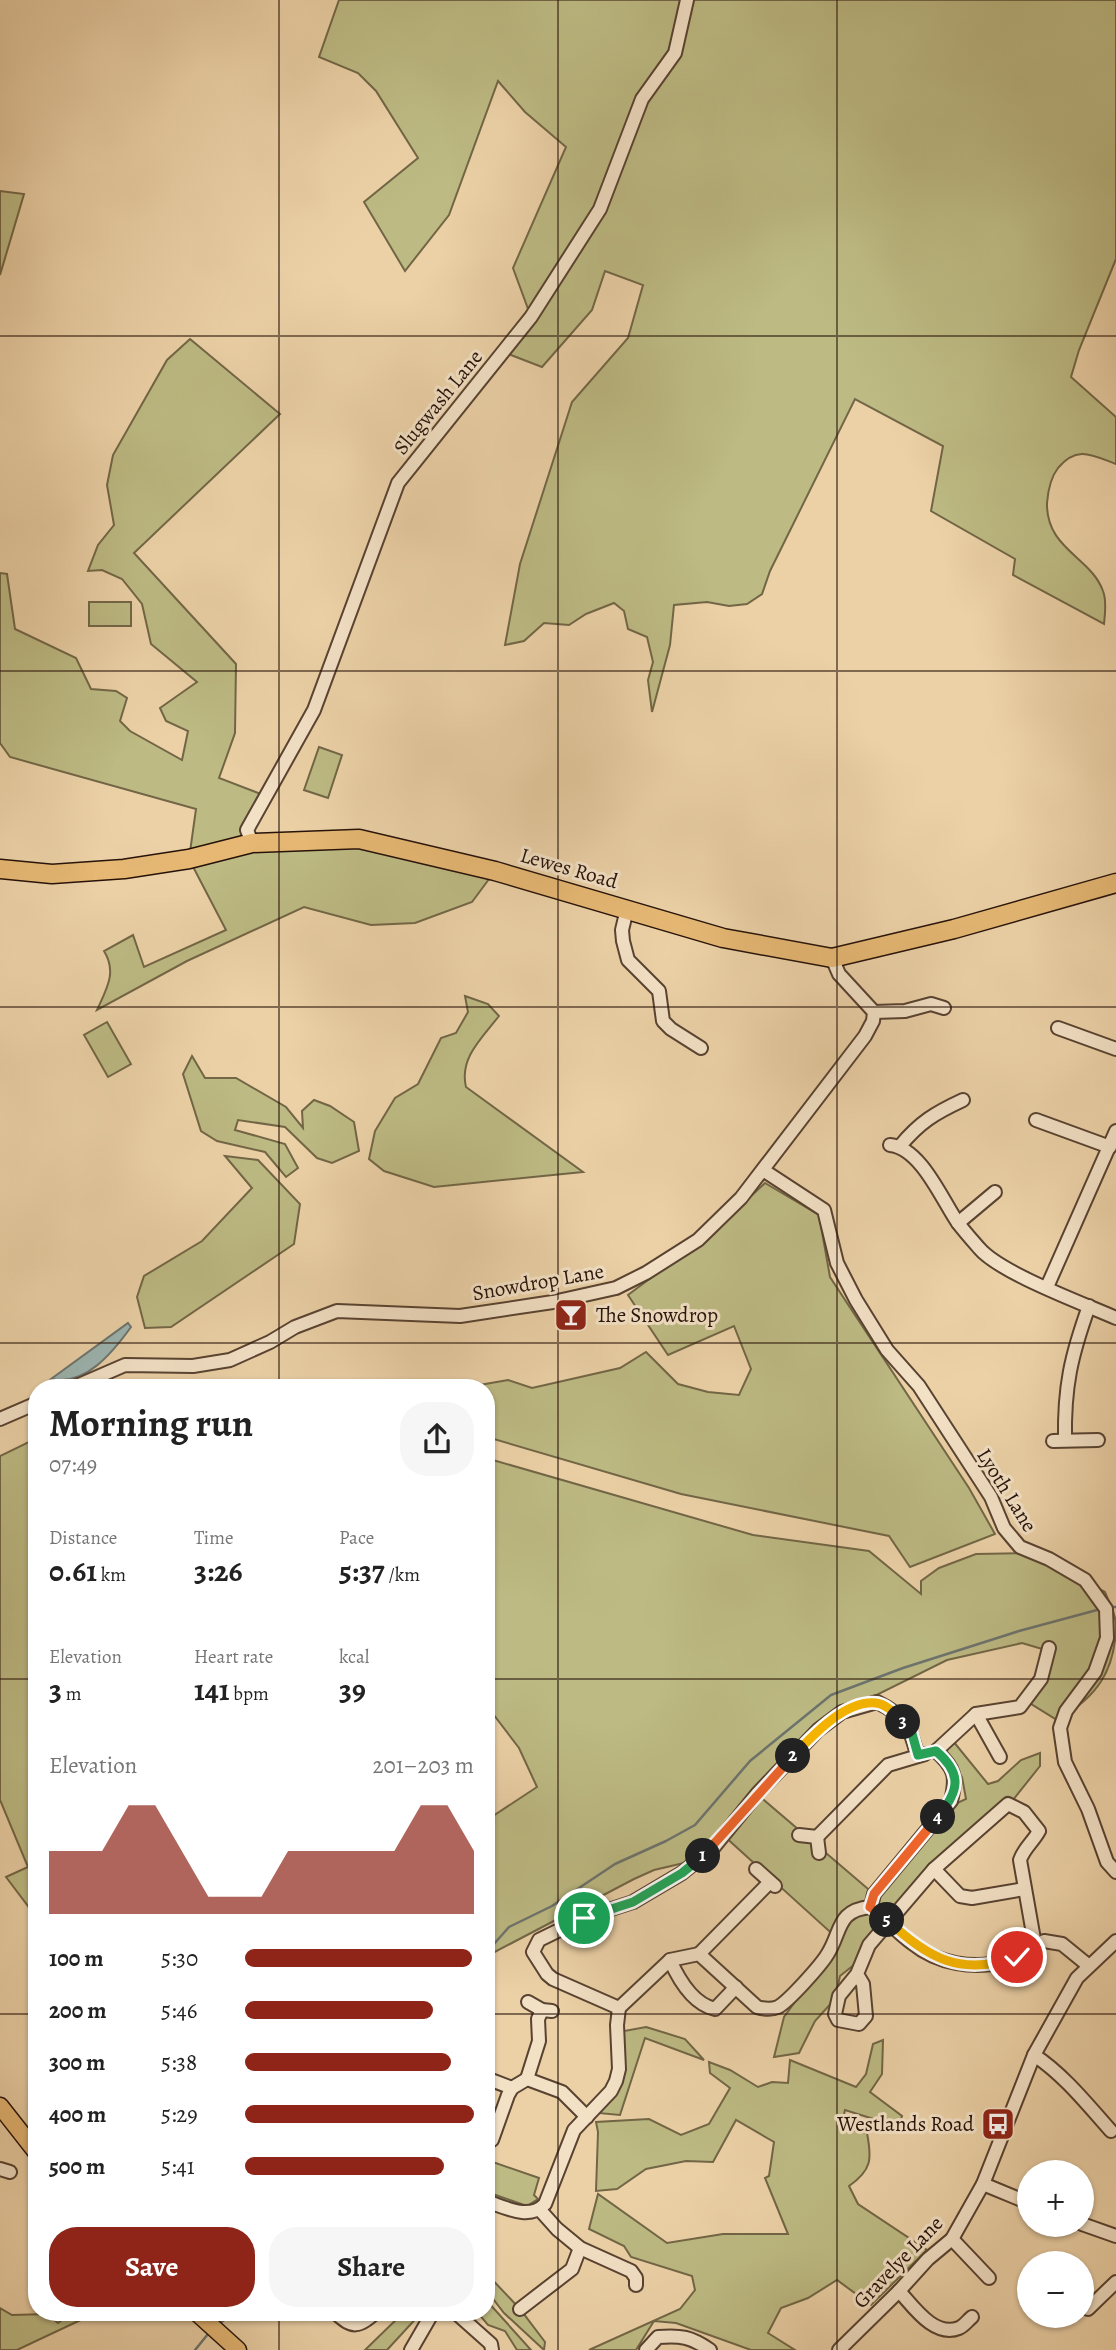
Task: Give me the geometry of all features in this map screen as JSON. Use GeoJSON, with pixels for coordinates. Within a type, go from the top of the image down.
{"type":"FeatureCollection","features":[{"type":"Feature","properties":{"kind":"highway","name":"Lewes Road"},"geometry":{"type":"LineString","coordinates":[[0,869],[52,874],[124,869],[189,859],[252,843],[359,839],[495,871],[723,938],[832,958],[954,929],[1116,883]]}},
{"type":"Feature","properties":{"kind":"main road"},"geometry":{"type":"LineString","coordinates":[[0,2106],[5,2124],[28,2144]]}},
{"type":"Feature","properties":{"kind":"main road"},"geometry":{"type":"LineString","coordinates":[[206,2321],[238,2350]]}},
{"type":"Feature","properties":{"kind":"street","name":"Slugwash Lane"},"geometry":{"type":"LineString","coordinates":[[252,843],[247,830],[314,710],[398,483],[531,317],[600,209],[642,99],[675,53],[687,0]]}},
{"type":"Feature","properties":{"kind":"street"},"geometry":{"type":"LineString","coordinates":[[627,908],[622,930],[623,947],[628,961],[659,991],[663,1021],[701,1048]]}},
{"type":"Feature","properties":{"kind":"street"},"geometry":{"type":"LineString","coordinates":[[832,958],[839,974],[874,1012],[905,1012],[931,1004],[944,1008]]}},
{"type":"Feature","properties":{"kind":"street","name":"Snowdrop Lane"},"geometry":{"type":"LineString","coordinates":[[93,1379],[125,1365],[193,1366],[230,1360],[295,1327],[337,1311],[460,1316],[553,1302],[616,1288],[646,1273],[698,1240],[741,1198],[865,1035],[873,1021],[874,1012]]}},
{"type":"Feature","properties":{"kind":"street"},"geometry":{"type":"LineString","coordinates":[[1067,1028],[1116,1049]]}},
{"type":"Feature","properties":{"kind":"street"},"geometry":{"type":"LineString","coordinates":[[958,1108],[939,1110],[895,1145],[931,1175],[958,1223],[981,1251],[1004,1267],[1116,1318]]}},
{"type":"Feature","properties":{"kind":"street"},"geometry":{"type":"LineString","coordinates":[[1036,1120],[1110,1147]]}},
{"type":"Feature","properties":{"kind":"street"},"geometry":{"type":"LineString","coordinates":[[1047,1287],[1116,1131]]}},
{"type":"Feature","properties":{"kind":"street","name":"Lyoth Lane"},"geometry":{"type":"LineString","coordinates":[[763,1170],[824,1210],[837,1263],[856,1300],[887,1350],[919,1386],[991,1497],[1004,1528],[1020,1548],[1049,1559],[1085,1580],[1106,1609],[1107,1638],[1095,1672],[1066,1711],[1060,1728],[1065,1762],[1088,1809],[1107,1862],[1116,1872]]}},
{"type":"Feature","properties":{"kind":"street"},"geometry":{"type":"LineString","coordinates":[[958,1223],[993,1199]]}},
{"type":"Feature","properties":{"kind":"street"},"geometry":{"type":"LineString","coordinates":[[1089,1306],[1073,1349],[1059,1441],[1098,1440]]}},
{"type":"Feature","properties":{"kind":"street"},"geometry":{"type":"LineString","coordinates":[[0,1419],[28,1407]]}},
{"type":"Feature","properties":{"kind":"street"},"geometry":{"type":"LineString","coordinates":[[817,1837],[888,1765],[936,1751],[976,1714],[1020,1707],[1041,1679],[1049,1648]]}},
{"type":"Feature","properties":{"kind":"street"},"geometry":{"type":"LineString","coordinates":[[619,2008],[553,1979],[533,1952],[539,1940],[584,1918],[633,1902],[691,1866],[713,1847],[818,1730],[842,1712],[877,1702],[888,1708],[911,1730],[918,1755]]}},
{"type":"Feature","properties":{"kind":"street"},"geometry":{"type":"LineString","coordinates":[[976,1714],[1000,1757]]}},
{"type":"Feature","properties":{"kind":"street"},"geometry":{"type":"LineString","coordinates":[[870,1907],[874,1894],[951,1801],[956,1781],[949,1762],[936,1751]]}},
{"type":"Feature","properties":{"kind":"street"},"geometry":{"type":"LineString","coordinates":[[857,1974],[869,1945],[934,1869],[1008,1804],[1024,1812],[1039,1831],[1034,1841],[1024,1850],[1020,1860],[1035,1945]]}},
{"type":"Feature","properties":{"kind":"street"},"geometry":{"type":"LineString","coordinates":[[799,1835],[817,1837]]}},
{"type":"Feature","properties":{"kind":"street"},"geometry":{"type":"LineString","coordinates":[[817,1837],[819,1853]]}},
{"type":"Feature","properties":{"kind":"street"},"geometry":{"type":"LineString","coordinates":[[495,2204],[526,2213],[540,2210],[549,2197],[574,2130],[611,2091],[616,2081],[619,2069],[619,2008],[670,1960],[699,1954],[773,1884],[756,1869]]}},
{"type":"Feature","properties":{"kind":"street"},"geometry":{"type":"LineString","coordinates":[[934,1869],[960,1896],[972,1898],[1024,1889]]}},
{"type":"Feature","properties":{"kind":"street"},"geometry":{"type":"LineString","coordinates":[[699,1954],[757,2007],[766,2010],[779,2007],[817,1969],[829,1953],[834,1936],[844,1918],[857,1908],[870,1907],[913,1944],[960,1964],[978,1966],[1005,1962],[1044,1941],[1062,1944],[1089,1966]]}},
{"type":"Feature","properties":{"kind":"street","name":"Gravelye Lane"},"geometry":{"type":"LineString","coordinates":[[839,2350],[922,2265],[952,2239],[983,2184],[1034,2055],[1077,1978],[1116,1941]]}},
{"type":"Feature","properties":{"kind":"street"},"geometry":{"type":"LineString","coordinates":[[670,1960],[679,1981],[707,2007],[715,2009],[736,1987]]}},
{"type":"Feature","properties":{"kind":"street"},"geometry":{"type":"LineString","coordinates":[[495,2119],[512,2088],[527,2078],[539,2041],[538,2020],[547,2010],[528,2001]]}},
{"type":"Feature","properties":{"kind":"street"},"geometry":{"type":"LineString","coordinates":[[1034,2055],[1071,2086],[1111,2130]]}},
{"type":"Feature","properties":{"kind":"street"},"geometry":{"type":"LineString","coordinates":[[527,2078],[562,2092],[587,2117]]}},
{"type":"Feature","properties":{"kind":"street"},"geometry":{"type":"LineString","coordinates":[[495,2081],[512,2088]]}},
{"type":"Feature","properties":{"kind":"street"},"geometry":{"type":"LineString","coordinates":[[983,2184],[1017,2198]]}},
{"type":"Feature","properties":{"kind":"street"},"geometry":{"type":"LineString","coordinates":[[540,2210],[557,2230],[580,2248],[624,2266],[636,2278],[636,2285]]}},
{"type":"Feature","properties":{"kind":"street"},"geometry":{"type":"LineString","coordinates":[[1094,2228],[1116,2236]]}},
{"type":"Feature","properties":{"kind":"street"},"geometry":{"type":"LineString","coordinates":[[952,2239],[989,2278]]}},
{"type":"Feature","properties":{"kind":"street"},"geometry":{"type":"LineString","coordinates":[[520,2309],[572,2269],[580,2248]]}},
{"type":"Feature","properties":{"kind":"street"},"geometry":{"type":"LineString","coordinates":[[1094,2303],[1116,2282]]}},
{"type":"Feature","properties":{"kind":"street"},"geometry":{"type":"LineString","coordinates":[[899,2291],[926,2321],[946,2330],[960,2328],[972,2317]]}},
{"type":"Feature","properties":{"kind":"street"},"geometry":{"type":"LineString","coordinates":[[343,2321],[355,2326],[366,2321]]}},
{"type":"Feature","properties":{"kind":"street"},"geometry":{"type":"LineString","coordinates":[[411,2350],[428,2321]]}},
{"type":"Feature","properties":{"kind":"street"},"geometry":{"type":"LineString","coordinates":[[466,2321],[491,2344],[492,2350]]}},
{"type":"Feature","properties":{"kind":"street"},"geometry":{"type":"LineString","coordinates":[[646,2350],[658,2337],[676,2335],[696,2340],[710,2350]]}},
{"type":"Feature","properties":{"kind":"shaded area"},"geometry":{"type":"Polygon","coordinates":[[[339,0],[1116,0],[1116,259],[1079,350],[1071,377],[1116,417],[1116,464],[1085,454],[1072,456],[1058,468],[1050,484],[1047,503],[1049,519],[1061,542],[1089,569],[1103,591],[1104,624],[1013,575],[1015,559],[931,511],[943,446],[855,399],[770,571],[762,594],[747,604],[729,606],[707,602],[674,605],[670,645],[652,712],[648,680],[653,662],[647,637],[628,629],[624,611],[614,603],[586,614],[569,625],[544,623],[524,641],[505,645],[520,564],[572,402],[628,338],[643,285],[605,271],[592,310],[542,367],[503,352],[531,317],[513,268],[566,147],[525,112],[498,81],[449,215],[405,271],[364,202],[418,158],[376,91],[358,73],[319,57],[339,0]]]}},
{"type":"Feature","properties":{"kind":"shaded area"},"geometry":{"type":"Polygon","coordinates":[[[0,191],[24,194],[0,275],[0,191]]]}},
{"type":"Feature","properties":{"kind":"shaded area"},"geometry":{"type":"Polygon","coordinates":[[[190,339],[280,414],[134,553],[236,664],[235,733],[219,778],[266,796],[247,830],[252,842],[359,839],[495,871],[472,902],[415,923],[371,925],[304,907],[187,961],[97,1010],[110,973],[104,951],[133,935],[144,967],[226,930],[189,859],[196,809],[10,757],[0,743],[0,573],[7,574],[15,629],[76,658],[91,689],[116,691],[127,698],[120,721],[130,731],[182,760],[188,731],[166,721],[160,708],[197,682],[151,644],[142,604],[122,579],[102,570],[88,571],[98,545],[114,525],[107,485],[113,455],[167,360],[190,339]]]}},
{"type":"Feature","properties":{"kind":"shaded area"},"geometry":{"type":"Polygon","coordinates":[[[89,602],[131,602],[131,626],[89,626],[89,602]]]}},
{"type":"Feature","properties":{"kind":"shaded area"},"geometry":{"type":"Polygon","coordinates":[[[319,747],[342,755],[328,798],[304,790],[319,747]]]}},
{"type":"Feature","properties":{"kind":"shaded area"},"geometry":{"type":"Polygon","coordinates":[[[465,996],[488,1004],[499,1016],[479,1040],[469,1058],[466,1087],[583,1172],[434,1187],[384,1171],[369,1159],[375,1131],[395,1098],[418,1084],[441,1038],[456,1033],[468,1012],[465,996]]]}},
{"type":"Feature","properties":{"kind":"shaded area"},"geometry":{"type":"Polygon","coordinates":[[[107,1022],[131,1064],[108,1077],[84,1035],[107,1022]]]}},
{"type":"Feature","properties":{"kind":"shaded area"},"geometry":{"type":"Polygon","coordinates":[[[192,1056],[205,1078],[236,1078],[286,1107],[303,1128],[302,1111],[314,1100],[330,1106],[354,1122],[359,1151],[332,1163],[317,1158],[285,1127],[238,1120],[235,1130],[285,1144],[298,1168],[286,1177],[265,1152],[217,1141],[201,1131],[183,1074],[192,1056]]]}},
{"type":"Feature","properties":{"kind":"shaded area"},"geometry":{"type":"Polygon","coordinates":[[[225,1156],[258,1160],[300,1204],[294,1244],[171,1327],[145,1328],[137,1297],[144,1276],[202,1241],[252,1188],[225,1156]]]}},
{"type":"Feature","properties":{"kind":"shaded area"},"geometry":{"type":"Polygon","coordinates":[[[765,1183],[819,1215],[830,1277],[969,1488],[995,1534],[910,1567],[889,1536],[681,1494],[495,1439],[495,1382],[508,1380],[532,1388],[620,1368],[646,1352],[678,1384],[708,1392],[739,1395],[751,1369],[734,1326],[668,1355],[628,1295],[716,1229],[765,1183]]]}},
{"type":"Feature","properties":{"kind":"shaded area"},"geometry":{"type":"Polygon","coordinates":[[[28,1442],[28,1867],[0,1800],[0,1456],[28,1442]]]}},
{"type":"Feature","properties":{"kind":"shaded area"},"geometry":{"type":"Polygon","coordinates":[[[495,1461],[753,1535],[869,1551],[921,1594],[921,1581],[939,1568],[976,1554],[1031,1553],[1105,1592],[1116,1623],[1112,1655],[1101,1681],[1083,1702],[1057,1720],[1028,1702],[1049,1651],[1022,1643],[947,1660],[842,1712],[758,1795],[874,1894],[869,1909],[882,1921],[855,1964],[840,1976],[835,1999],[815,2021],[799,2053],[774,2057],[784,2017],[833,1957],[838,1939],[723,1835],[701,1859],[654,1870],[634,1879],[495,1952],[495,1815],[537,1787],[519,1748],[495,1716],[495,1461]]]}},
{"type":"Feature","properties":{"kind":"shaded area"},"geometry":{"type":"Polygon","coordinates":[[[953,1741],[988,1784],[998,1781],[1021,1760],[1040,1753],[1040,1766],[1013,1800],[983,1820],[894,1911],[889,1912],[876,1904],[877,1894],[953,1805],[966,1799],[962,1777],[944,1749],[953,1741]]]}},
{"type":"Feature","properties":{"kind":"shaded area"},"geometry":{"type":"Polygon","coordinates":[[[28,1867],[28,1906],[6,1877],[28,1867]]]}},
{"type":"Feature","properties":{"kind":"shaded area"},"geometry":{"type":"Polygon","coordinates":[[[646,2027],[685,2039],[704,2060],[645,2038],[620,2115],[598,2113],[623,2071],[624,2031],[646,2027]]]}},
{"type":"Feature","properties":{"kind":"shaded area"},"geometry":{"type":"Polygon","coordinates":[[[883,2040],[882,2074],[870,2092],[902,2116],[899,2127],[845,2110],[841,2128],[867,2133],[870,2150],[866,2169],[849,2186],[858,2204],[927,2250],[871,2305],[837,2280],[808,2298],[781,2308],[768,2333],[795,2350],[751,2350],[676,2323],[654,2321],[636,2350],[589,2350],[680,2309],[695,2290],[692,2276],[631,2257],[624,2246],[589,2229],[598,2194],[667,2243],[723,2234],[788,2234],[765,2178],[769,2176],[774,2142],[736,2120],[713,2162],[686,2161],[646,2169],[617,2189],[596,2191],[596,2122],[649,2119],[681,2135],[709,2124],[730,2088],[710,2073],[709,2062],[730,2070],[758,2087],[772,2082],[788,2083],[790,2060],[856,2087],[866,2074],[873,2044],[883,2040]]]}},
{"type":"Feature","properties":{"kind":"shaded area"},"geometry":{"type":"Polygon","coordinates":[[[495,2163],[539,2178],[534,2195],[538,2199],[527,2206],[495,2195],[495,2163]]]}},
{"type":"Feature","properties":{"kind":"shaded area"},"geometry":{"type":"Polygon","coordinates":[[[495,2283],[520,2309],[545,2342],[544,2350],[495,2301],[495,2283]]]}},
{"type":"Feature","properties":{"kind":"shaded area"},"geometry":{"type":"Polygon","coordinates":[[[0,2308],[12,2315],[28,2315],[28,2321],[79,2321],[17,2350],[0,2350],[0,2308]]]}},
{"type":"Feature","properties":{"kind":"shaded area"},"geometry":{"type":"Polygon","coordinates":[[[495,2310],[531,2350],[517,2350],[505,2331],[488,2325],[485,2321],[495,2321],[495,2310]]]}},
{"type":"Feature","properties":{"kind":"shaded area"},"geometry":{"type":"Polygon","coordinates":[[[395,2321],[414,2321],[387,2350],[365,2350],[395,2321]]]}},
{"type":"Feature","properties":{"kind":"water"},"geometry":{"type":"Polygon","coordinates":[[[128,1323],[131,1327],[107,1357],[87,1373],[69,1379],[51,1379],[128,1323]]]}},
{"type":"Feature","properties":{"kind":"waterway"},"geometry":{"type":"LineString","coordinates":[[495,1943],[509,1927],[552,1906],[615,1864],[695,1825],[750,1761],[831,1695],[903,1668],[1019,1631],[1097,1610]]}},
{"type":"Feature","properties":{"kind":"waterway"},"geometry":{"type":"LineString","coordinates":[[195,2350],[208,2334]]}},
{"type":"Feature","properties":{"kind":"place","name":"The Snowdrop"},"geometry":{"type":"Point","coordinates":[571,1315]}},
{"type":"Feature","properties":{"kind":"place","name":"Westlands Road"},"geometry":{"type":"Point","coordinates":[998,2124]}},
{"type":"Feature","properties":{"kind":"route"},"geometry":{"type":"LineString","coordinates":[[584,1918],[633,1902],[701,1859],[818,1730],[842,1712],[877,1702],[888,1708],[911,1730],[918,1755],[936,1751],[949,1762],[956,1781],[951,1801],[874,1894],[870,1907],[913,1944],[947,1961],[978,1966],[1005,1962],[1017,1957]]}}]}
